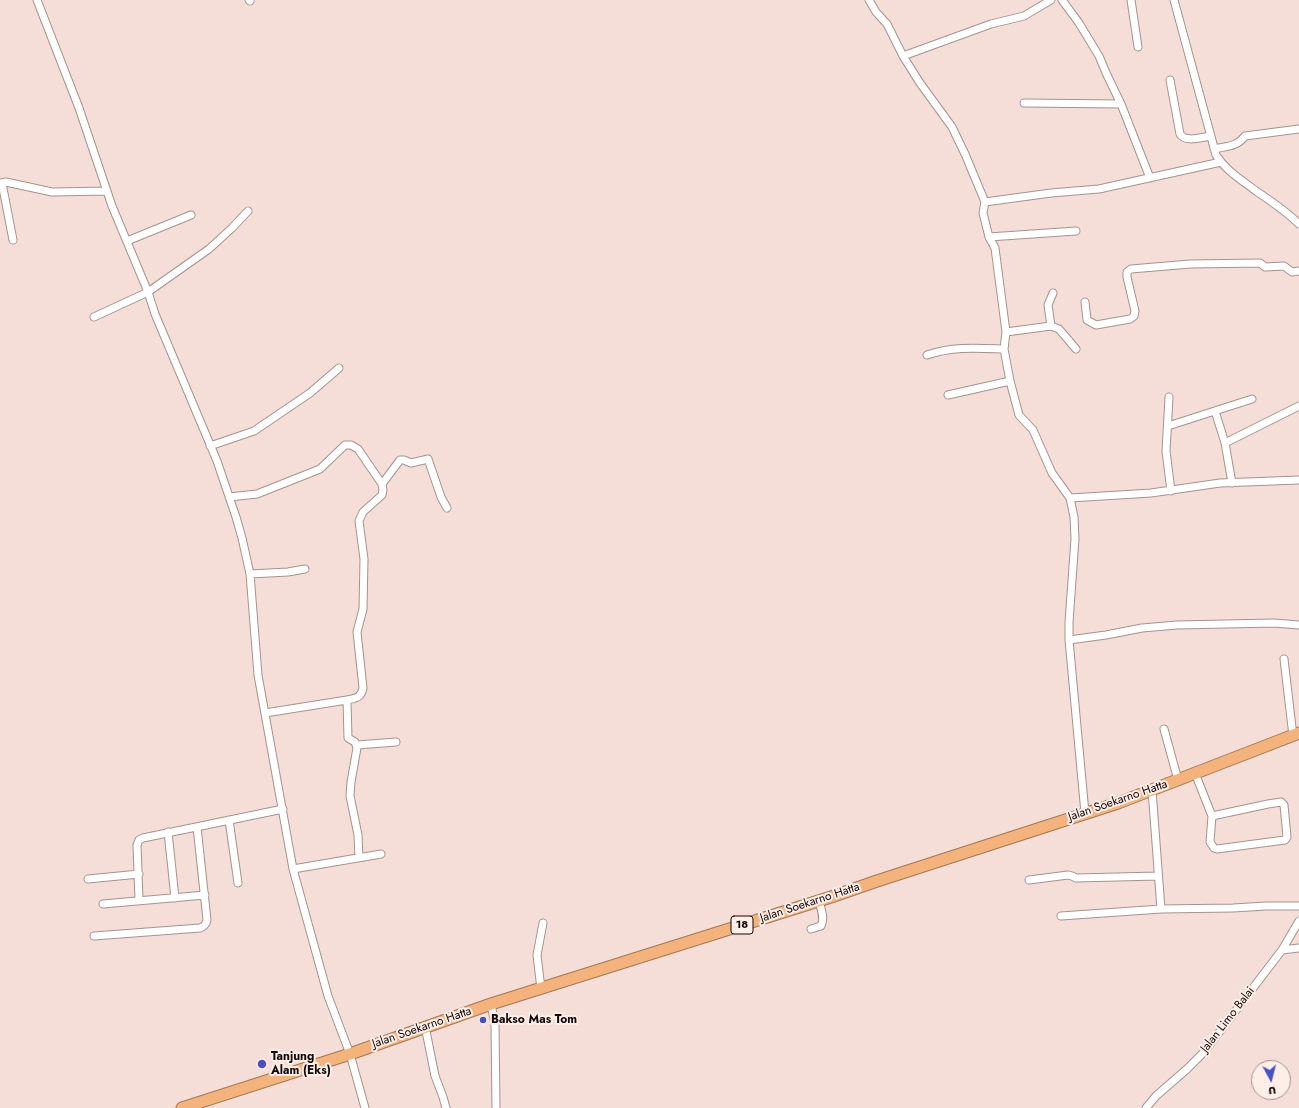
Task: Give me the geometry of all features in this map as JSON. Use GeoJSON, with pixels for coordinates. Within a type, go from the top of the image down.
{"type":"FeatureCollection","features":[{"type":"Feature","properties":{"kind":"highway","name":"Jalan Soekarno Hatta"},"geometry":{"type":"LineString","coordinates":[[182,1108],[350,1054],[425,1026],[492,1004],[819,901],[1085,813],[1152,790],[1296,735]]}},
{"type":"Feature","properties":{"kind":"street"},"geometry":{"type":"LineString","coordinates":[[37,0],[79,108],[107,191],[148,292],[155,314],[210,446],[242,538],[250,574],[258,675],[293,869],[328,996],[350,1054],[365,1108]]}},
{"type":"Feature","properties":{"kind":"street"},"geometry":{"type":"LineString","coordinates":[[869,0],[876,12],[887,24],[903,56],[920,83],[952,127],[985,202],[983,214],[989,237],[995,248],[1006,332],[1004,349],[1010,380],[1020,415],[1033,430],[1052,473],[1070,498],[1075,519],[1075,539],[1069,640],[1085,813]]}},
{"type":"Feature","properties":{"kind":"street"},"geometry":{"type":"LineString","coordinates":[[903,56],[991,24],[1024,16],[1051,0]]}},
{"type":"Feature","properties":{"kind":"street"},"geometry":{"type":"LineString","coordinates":[[1062,0],[1080,23],[1099,56],[1121,104],[1150,178]]}},
{"type":"Feature","properties":{"kind":"street"},"geometry":{"type":"LineString","coordinates":[[1131,0],[1138,47]]}},
{"type":"Feature","properties":{"kind":"street"},"geometry":{"type":"LineString","coordinates":[[1174,0],[1210,136],[1214,149],[1221,162],[1238,178],[1286,211],[1299,224]]}},
{"type":"Feature","properties":{"kind":"street"},"geometry":{"type":"LineString","coordinates":[[1170,80],[1180,134],[1182,137],[1187,139],[1210,136]]}},
{"type":"Feature","properties":{"kind":"street"},"geometry":{"type":"LineString","coordinates":[[1024,103],[1121,104]]}},
{"type":"Feature","properties":{"kind":"street"},"geometry":{"type":"LineString","coordinates":[[1214,149],[1234,145],[1241,142],[1245,136],[1299,129]]}},
{"type":"Feature","properties":{"kind":"street"},"geometry":{"type":"LineString","coordinates":[[985,202],[1051,193],[1099,189],[1221,162]]}},
{"type":"Feature","properties":{"kind":"street"},"geometry":{"type":"LineString","coordinates":[[13,240],[1,183],[6,182],[52,192],[107,191]]}},
{"type":"Feature","properties":{"kind":"street"},"geometry":{"type":"LineString","coordinates":[[94,317],[148,292],[208,249],[232,228],[248,211]]}},
{"type":"Feature","properties":{"kind":"street"},"geometry":{"type":"LineString","coordinates":[[127,241],[191,215]]}},
{"type":"Feature","properties":{"kind":"street"},"geometry":{"type":"LineString","coordinates":[[989,237],[1076,231]]}},
{"type":"Feature","properties":{"kind":"street"},"geometry":{"type":"LineString","coordinates":[[1085,302],[1087,320],[1096,325],[1130,319],[1134,316],[1135,311],[1127,277],[1127,272],[1131,269],[1190,264],[1260,263],[1265,267],[1284,266],[1292,272],[1299,271]]}},
{"type":"Feature","properties":{"kind":"street"},"geometry":{"type":"LineString","coordinates":[[1051,326],[1048,305],[1053,293]]}},
{"type":"Feature","properties":{"kind":"street"},"geometry":{"type":"LineString","coordinates":[[1006,332],[1051,326],[1059,330],[1076,350]]}},
{"type":"Feature","properties":{"kind":"street"},"geometry":{"type":"LineString","coordinates":[[927,355],[940,350],[957,348],[1004,349]]}},
{"type":"Feature","properties":{"kind":"street"},"geometry":{"type":"LineString","coordinates":[[210,446],[254,431],[310,393],[340,368]]}},
{"type":"Feature","properties":{"kind":"street"},"geometry":{"type":"LineString","coordinates":[[948,395],[1010,380]]}},
{"type":"Feature","properties":{"kind":"street"},"geometry":{"type":"LineString","coordinates":[[1169,397],[1166,451],[1171,491]]}},
{"type":"Feature","properties":{"kind":"street"},"geometry":{"type":"LineString","coordinates":[[1168,426],[1252,399]]}},
{"type":"Feature","properties":{"kind":"street"},"geometry":{"type":"LineString","coordinates":[[1225,443],[1299,406]]}},
{"type":"Feature","properties":{"kind":"street"},"geometry":{"type":"LineString","coordinates":[[1215,411],[1225,443],[1232,483]]}},
{"type":"Feature","properties":{"kind":"street"},"geometry":{"type":"LineString","coordinates":[[229,497],[257,494],[320,469],[345,446],[350,445],[358,450],[382,484],[384,490],[382,495],[363,512],[359,521],[364,559],[363,609],[357,632],[363,688],[362,693],[359,697],[347,700],[265,713]]}},
{"type":"Feature","properties":{"kind":"street"},"geometry":{"type":"LineString","coordinates":[[382,484],[400,460],[411,463],[428,459],[442,501],[447,508]]}},
{"type":"Feature","properties":{"kind":"street"},"geometry":{"type":"LineString","coordinates":[[1070,498],[1151,493],[1220,483],[1299,480]]}},
{"type":"Feature","properties":{"kind":"street"},"geometry":{"type":"LineString","coordinates":[[250,574],[288,572],[305,569]]}},
{"type":"Feature","properties":{"kind":"street"},"geometry":{"type":"LineString","coordinates":[[1069,640],[1106,636],[1142,628],[1177,625],[1274,623],[1299,625]]}},
{"type":"Feature","properties":{"kind":"street"},"geometry":{"type":"LineString","coordinates":[[1284,658],[1296,735]]}},
{"type":"Feature","properties":{"kind":"street"},"geometry":{"type":"LineString","coordinates":[[347,700],[348,738],[356,742],[357,745],[350,796],[358,835],[359,858]]}},
{"type":"Feature","properties":{"kind":"street"},"geometry":{"type":"LineString","coordinates":[[1164,728],[1178,780]]}},
{"type":"Feature","properties":{"kind":"street"},"geometry":{"type":"LineString","coordinates":[[357,745],[396,742]]}},
{"type":"Feature","properties":{"kind":"street"},"geometry":{"type":"LineString","coordinates":[[1195,773],[1212,816],[1210,842],[1214,848],[1218,849],[1285,840],[1287,837],[1284,805],[1281,802],[1212,816]]}},
{"type":"Feature","properties":{"kind":"street"},"geometry":{"type":"LineString","coordinates":[[1152,790],[1161,909]]}},
{"type":"Feature","properties":{"kind":"street"},"geometry":{"type":"LineString","coordinates":[[140,900],[137,845],[139,840],[168,832],[283,809]]}},
{"type":"Feature","properties":{"kind":"street"},"geometry":{"type":"LineString","coordinates":[[230,820],[238,883]]}},
{"type":"Feature","properties":{"kind":"street"},"geometry":{"type":"LineString","coordinates":[[94,936],[200,928],[206,924],[205,895],[197,827]]}},
{"type":"Feature","properties":{"kind":"street"},"geometry":{"type":"LineString","coordinates":[[168,832],[175,898]]}},
{"type":"Feature","properties":{"kind":"street"},"geometry":{"type":"LineString","coordinates":[[293,869],[381,854]]}},
{"type":"Feature","properties":{"kind":"street"},"geometry":{"type":"LineString","coordinates":[[88,879],[139,874]]}},
{"type":"Feature","properties":{"kind":"street"},"geometry":{"type":"LineString","coordinates":[[1029,880],[1068,875],[1076,878],[1158,876]]}},
{"type":"Feature","properties":{"kind":"street"},"geometry":{"type":"LineString","coordinates":[[103,904],[205,895]]}},
{"type":"Feature","properties":{"kind":"street"},"geometry":{"type":"LineString","coordinates":[[811,929],[821,926],[823,922],[819,901]]}},
{"type":"Feature","properties":{"kind":"street"},"geometry":{"type":"LineString","coordinates":[[1061,916],[1161,909],[1299,906]]}},
{"type":"Feature","properties":{"kind":"street","name":"Jalan Limo Balai"},"geometry":{"type":"LineString","coordinates":[[1146,1108],[1156,1096],[1187,1070],[1204,1052],[1282,950],[1299,922]]}},
{"type":"Feature","properties":{"kind":"street"},"geometry":{"type":"LineString","coordinates":[[541,989],[537,955],[543,923]]}},
{"type":"Feature","properties":{"kind":"street"},"geometry":{"type":"LineString","coordinates":[[1282,950],[1299,948]]}},
{"type":"Feature","properties":{"kind":"street"},"geometry":{"type":"LineString","coordinates":[[492,1004],[495,1025],[496,1108]]}},
{"type":"Feature","properties":{"kind":"street"},"geometry":{"type":"LineString","coordinates":[[425,1026],[435,1076],[446,1108]]}},
{"type":"Feature","properties":{"kind":"place","name":"Bakso Mas Tom"},"geometry":{"type":"Point","coordinates":[483,1020]}},
{"type":"Feature","properties":{"kind":"place","name":"Tanjung Alam (Eks)"},"geometry":{"type":"Point","coordinates":[262,1064]}}]}
